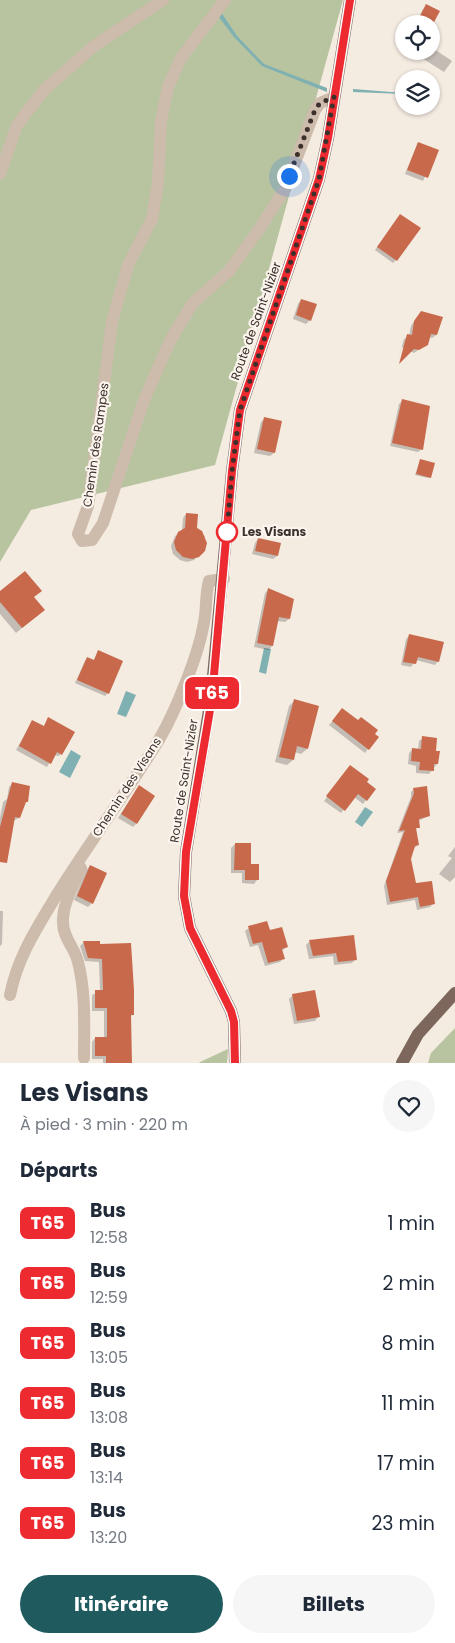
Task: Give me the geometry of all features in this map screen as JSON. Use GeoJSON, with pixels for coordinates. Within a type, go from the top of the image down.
{"type":"FeatureCollection","features":[{"type":"Feature","properties":{"kind":"main road","name":"Route de Saint-Nizier"},"geometry":{"type":"LineString","coordinates":[[235,1063],[234,1022],[231,1011],[190,928],[184,896],[186,852],[212,698],[224,579],[232,471],[240,410],[319,179],[350,0]]}},
{"type":"Feature","properties":{"kind":"main road"},"geometry":{"type":"LineString","coordinates":[[403,1062],[418,1034],[455,993]]}},
{"type":"Feature","properties":{"kind":"street"},"geometry":{"type":"LineString","coordinates":[[0,174],[17,125],[44,90],[94,46],[163,0]]}},
{"type":"Feature","properties":{"kind":"street","name":"Chemin des Rampes"},"geometry":{"type":"LineString","coordinates":[[225,0],[181,58],[168,87],[161,121],[158,184],[152,219],[128,264],[112,322],[88,506],[78,534],[82,541],[92,540],[103,523],[144,400],[171,339],[193,303],[229,271],[260,228],[285,189],[315,110],[320,103],[334,97]]}},
{"type":"Feature","properties":{"kind":"street","name":"Chemin des Visans"},"geometry":{"type":"LineString","coordinates":[[10,995],[24,949],[161,736],[194,661],[204,622],[206,593],[209,581],[215,578],[224,579]]}},
{"type":"Feature","properties":{"kind":"street"},"geometry":{"type":"LineString","coordinates":[[84,1058],[82,992],[78,961],[68,941],[63,924],[64,909],[95,836]]}},
{"type":"Feature","properties":{"kind":"green space"},"geometry":{"type":"Polygon","coordinates":[[[0,0],[343,0],[215,465],[31,510],[0,562],[0,0]]]}},
{"type":"Feature","properties":{"kind":"green space"},"geometry":{"type":"Polygon","coordinates":[[[455,1028],[455,1063],[428,1063],[431,1053],[455,1028]]]}},
{"type":"Feature","properties":{"kind":"green space"},"geometry":{"type":"Polygon","coordinates":[[[228,1049],[227,1063],[199,1063],[200,1062],[228,1049]]]}},
{"type":"Feature","properties":{"kind":"water"},"geometry":{"type":"Polygon","coordinates":[[[221,12],[237,36],[264,64],[327,88],[327,92],[262,66],[234,37],[218,16],[221,12]]]}},
{"type":"Feature","properties":{"kind":"water"},"geometry":{"type":"Polygon","coordinates":[[[353,89],[395,94],[353,92],[353,89]]]}},
{"type":"Feature","properties":{"kind":"water"},"geometry":{"type":"Polygon","coordinates":[[[264,648],[271,649],[266,674],[259,672],[264,648]]]}},
{"type":"Feature","properties":{"kind":"water"},"geometry":{"type":"Polygon","coordinates":[[[126,691],[136,695],[126,717],[117,714],[126,691]]]}},
{"type":"Feature","properties":{"kind":"water"},"geometry":{"type":"Polygon","coordinates":[[[71,750],[81,756],[70,778],[59,772],[71,750]]]}},
{"type":"Feature","properties":{"kind":"water"},"geometry":{"type":"Polygon","coordinates":[[[365,807],[373,812],[362,827],[355,822],[365,807]]]}},
{"type":"Feature","properties":{"kind":"building"},"geometry":{"type":"Polygon","coordinates":[[[426,4],[440,11],[438,15],[420,15],[426,4]]]}},
{"type":"Feature","properties":{"kind":"building"},"geometry":{"type":"Polygon","coordinates":[[[418,142],[439,150],[428,178],[407,170],[418,142]]]}},
{"type":"Feature","properties":{"kind":"building"},"geometry":{"type":"Polygon","coordinates":[[[400,214],[421,228],[397,261],[377,247],[400,214]]]}},
{"type":"Feature","properties":{"kind":"building"},"geometry":{"type":"Polygon","coordinates":[[[301,299],[317,304],[311,321],[296,315],[301,299]]]}},
{"type":"Feature","properties":{"kind":"building"},"geometry":{"type":"Polygon","coordinates":[[[421,311],[443,317],[437,335],[431,334],[428,345],[419,350],[414,349],[399,364],[407,334],[412,335],[414,321],[421,311]]]}},
{"type":"Feature","properties":{"kind":"building"},"geometry":{"type":"Polygon","coordinates":[[[402,399],[430,406],[423,450],[392,443],[402,399]]]}},
{"type":"Feature","properties":{"kind":"building"},"geometry":{"type":"Polygon","coordinates":[[[264,417],[282,421],[275,453],[257,449],[264,417]]]}},
{"type":"Feature","properties":{"kind":"building"},"geometry":{"type":"Polygon","coordinates":[[[420,459],[435,463],[431,478],[416,474],[420,459]]]}},
{"type":"Feature","properties":{"kind":"building"},"geometry":{"type":"Polygon","coordinates":[[[186,513],[198,514],[197,528],[202,531],[207,543],[205,551],[199,557],[192,559],[183,557],[176,550],[174,542],[178,532],[185,528],[186,513]]]}},
{"type":"Feature","properties":{"kind":"building"},"geometry":{"type":"Polygon","coordinates":[[[258,538],[281,543],[278,556],[255,551],[258,538]]]}},
{"type":"Feature","properties":{"kind":"building"},"geometry":{"type":"Polygon","coordinates":[[[25,571],[42,591],[34,597],[45,610],[22,628],[0,602],[0,591],[25,571]]]}},
{"type":"Feature","properties":{"kind":"building"},"geometry":{"type":"Polygon","coordinates":[[[268,588],[294,599],[290,619],[279,617],[273,646],[257,643],[268,588]]]}},
{"type":"Feature","properties":{"kind":"building"},"geometry":{"type":"Polygon","coordinates":[[[409,634],[444,642],[439,662],[418,657],[416,664],[403,662],[409,634]]]}},
{"type":"Feature","properties":{"kind":"building"},"geometry":{"type":"Polygon","coordinates":[[[98,650],[123,661],[109,694],[77,680],[87,657],[94,660],[98,650]]]}},
{"type":"Feature","properties":{"kind":"building"},"geometry":{"type":"Polygon","coordinates":[[[294,699],[319,706],[308,749],[297,746],[294,760],[279,757],[294,699]]]}},
{"type":"Feature","properties":{"kind":"building"},"geometry":{"type":"Polygon","coordinates":[[[342,708],[358,720],[361,717],[378,730],[375,734],[379,737],[369,750],[332,721],[342,708]]]}},
{"type":"Feature","properties":{"kind":"building"},"geometry":{"type":"Polygon","coordinates":[[[48,717],[75,732],[62,755],[57,752],[51,764],[19,746],[32,720],[44,726],[48,717]]]}},
{"type":"Feature","properties":{"kind":"building"},"geometry":{"type":"Polygon","coordinates":[[[422,736],[437,738],[436,751],[440,751],[438,764],[434,764],[434,771],[419,770],[420,762],[411,761],[412,748],[421,749],[422,736]]]}},
{"type":"Feature","properties":{"kind":"building"},"geometry":{"type":"Polygon","coordinates":[[[350,765],[369,779],[367,782],[376,789],[367,801],[358,794],[345,811],[326,796],[350,765]]]}},
{"type":"Feature","properties":{"kind":"building"},"geometry":{"type":"Polygon","coordinates":[[[12,782],[30,786],[28,802],[26,802],[20,818],[15,817],[7,863],[0,862],[0,827],[12,782]]]}},
{"type":"Feature","properties":{"kind":"building"},"geometry":{"type":"Polygon","coordinates":[[[139,785],[155,796],[137,824],[121,814],[139,785]]]}},
{"type":"Feature","properties":{"kind":"building"},"geometry":{"type":"Polygon","coordinates":[[[427,786],[430,816],[419,819],[420,828],[416,828],[419,845],[415,846],[411,859],[416,883],[432,881],[435,904],[420,907],[418,897],[390,902],[386,881],[405,830],[399,831],[414,793],[413,788],[427,786]]]}},
{"type":"Feature","properties":{"kind":"building"},"geometry":{"type":"Polygon","coordinates":[[[235,843],[251,843],[251,864],[259,864],[259,880],[245,880],[245,870],[234,870],[235,843]]]}},
{"type":"Feature","properties":{"kind":"building"},"geometry":{"type":"Polygon","coordinates":[[[90,865],[107,873],[93,904],[77,896],[90,865]]]}},
{"type":"Feature","properties":{"kind":"building"},"geometry":{"type":"Polygon","coordinates":[[[267,921],[270,930],[282,927],[288,947],[282,949],[285,959],[268,963],[262,942],[253,944],[248,926],[267,921]]]}},
{"type":"Feature","properties":{"kind":"building"},"geometry":{"type":"Polygon","coordinates":[[[354,935],[357,960],[338,962],[336,953],[313,956],[309,940],[354,935]]]}},
{"type":"Feature","properties":{"kind":"building"},"geometry":{"type":"Polygon","coordinates":[[[83,941],[100,941],[100,944],[131,943],[134,990],[134,1015],[131,1015],[132,1063],[106,1063],[106,1056],[95,1056],[95,1037],[107,1037],[107,1008],[95,1008],[95,990],[103,990],[102,959],[88,958],[83,941]]]}},
{"type":"Feature","properties":{"kind":"building"},"geometry":{"type":"Polygon","coordinates":[[[315,990],[320,1017],[297,1021],[292,994],[315,990]]]}},
{"type":"Feature","properties":{"kind":"bus line","name":"T65"},"geometry":{"type":"LineString","coordinates":[[235,1063],[234,1022],[227,999],[190,928],[184,896],[186,852],[212,698],[232,471],[240,410],[319,179],[328,138],[342,39],[350,0]]}},
{"type":"Feature","properties":{"kind":"place","name":"Les Visans"},"geometry":{"type":"Point","coordinates":[227,532]}},
{"type":"Feature","properties":{"kind":"route"},"geometry":{"type":"LineString","coordinates":[[227,532],[240,410],[319,179],[334,97],[320,103],[315,110],[310,127],[289,176]]}}]}
